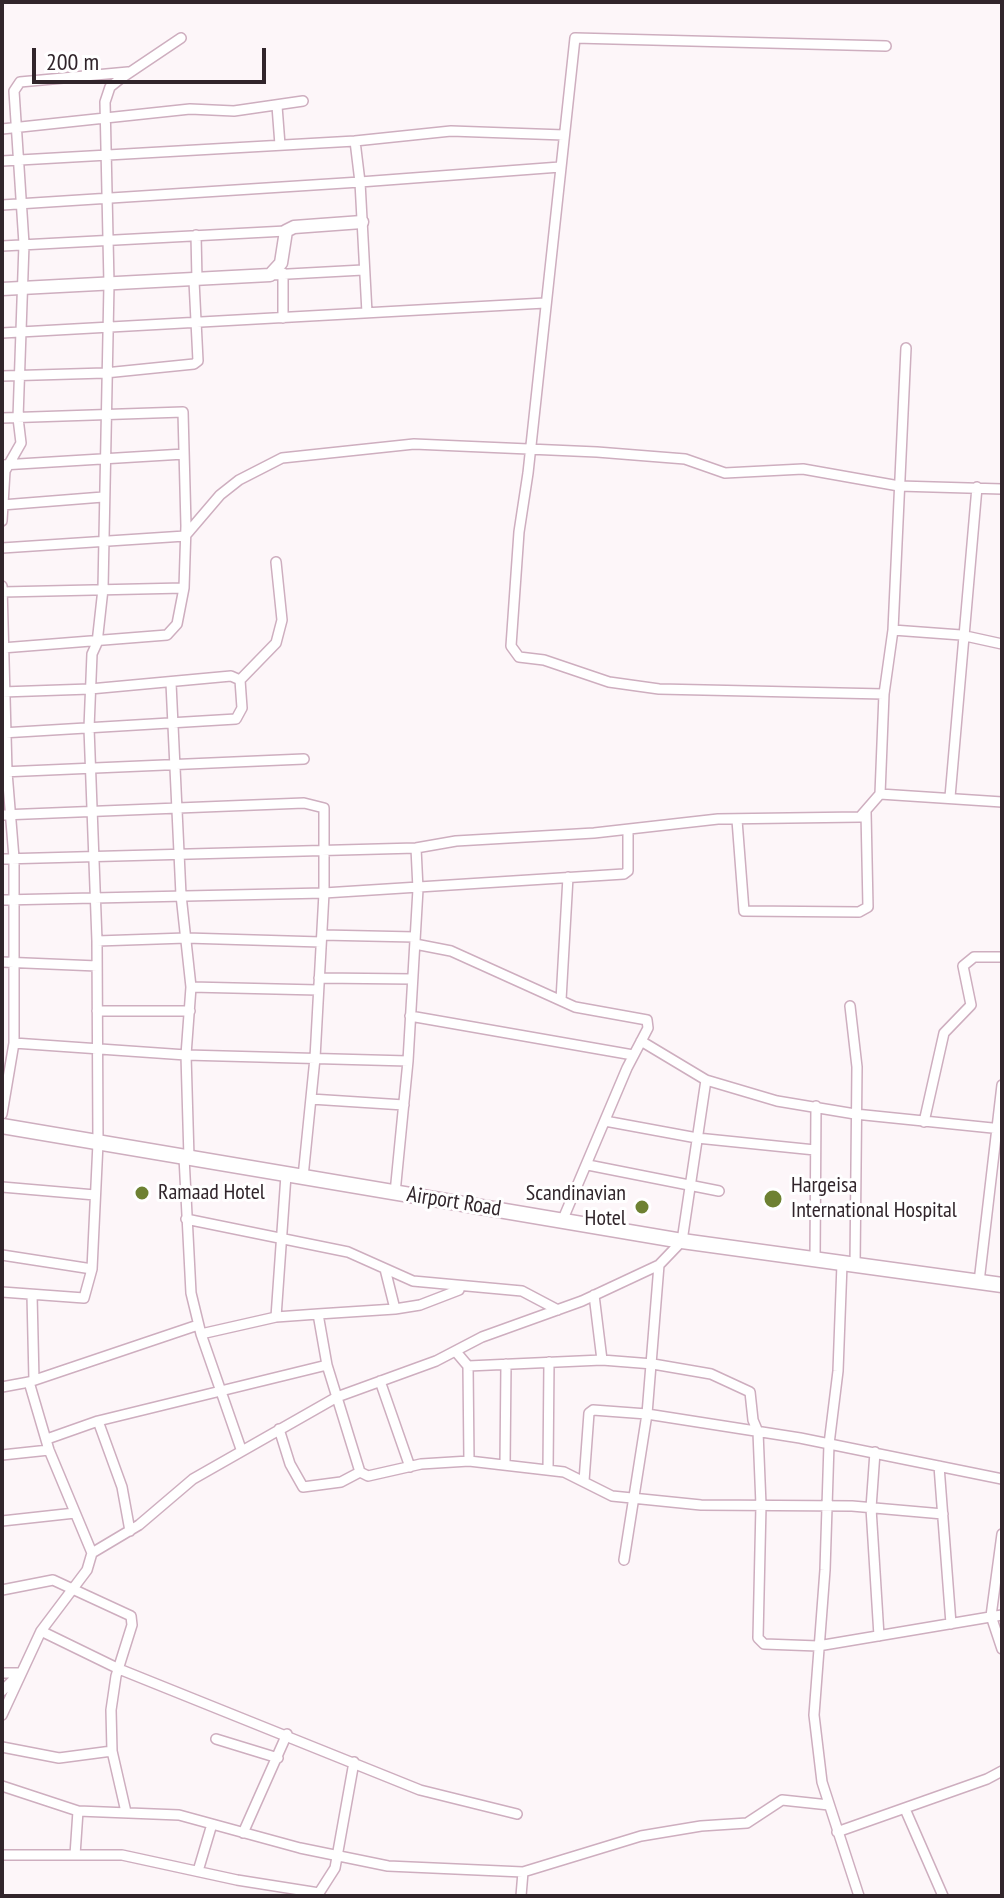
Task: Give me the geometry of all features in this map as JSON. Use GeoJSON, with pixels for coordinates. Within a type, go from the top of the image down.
{"type":"FeatureCollection","features":[{"type":"Feature","properties":{"kind":"main road","name":"Airport Road"},"geometry":{"type":"LineString","coordinates":[[2,1126],[682,1241],[1002,1285]]}},
{"type":"Feature","properties":{"kind":"street"},"geometry":{"type":"LineString","coordinates":[[884,694],[659,689],[609,682],[514,654],[511,646],[519,532],[577,36],[886,46]]}},
{"type":"Feature","properties":{"kind":"street"},"geometry":{"type":"LineString","coordinates":[[2,1292],[84,1298],[92,1269],[98,1143],[97,941],[89,728],[92,654],[97,643],[103,589],[109,284],[106,95],[130,72],[181,38]]}},
{"type":"Feature","properties":{"kind":"street"},"geometry":{"type":"LineString","coordinates":[[2,521],[4,465],[21,443],[18,418],[22,374],[24,244],[14,91],[20,82],[130,72]]}},
{"type":"Feature","properties":{"kind":"street"},"geometry":{"type":"LineString","coordinates":[[2,129],[210,108],[234,111],[303,101]]}},
{"type":"Feature","properties":{"kind":"street"},"geometry":{"type":"LineString","coordinates":[[277,106],[280,145]]}},
{"type":"Feature","properties":{"kind":"street"},"geometry":{"type":"LineString","coordinates":[[2,161],[355,141],[451,131],[564,135]]}},
{"type":"Feature","properties":{"kind":"street"},"geometry":{"type":"LineString","coordinates":[[355,141],[367,313]]}},
{"type":"Feature","properties":{"kind":"street"},"geometry":{"type":"LineString","coordinates":[[2,205],[560,167]]}},
{"type":"Feature","properties":{"kind":"street"},"geometry":{"type":"LineString","coordinates":[[2,246],[286,231],[294,227],[362,222]]}},
{"type":"Feature","properties":{"kind":"street"},"geometry":{"type":"LineString","coordinates":[[283,318],[277,274],[286,231]]}},
{"type":"Feature","properties":{"kind":"street"},"geometry":{"type":"LineString","coordinates":[[2,376],[105,373],[196,363],[196,235]]}},
{"type":"Feature","properties":{"kind":"street"},"geometry":{"type":"LineString","coordinates":[[2,289],[363,270]]}},
{"type":"Feature","properties":{"kind":"street"},"geometry":{"type":"LineString","coordinates":[[2,333],[545,303]]}},
{"type":"Feature","properties":{"kind":"street"},"geometry":{"type":"LineString","coordinates":[[2,859],[324,848],[416,848],[479,839],[628,830],[681,822],[853,818],[866,812],[880,794],[884,694],[893,630],[906,348]]}},
{"type":"Feature","properties":{"kind":"street"},"geometry":{"type":"LineString","coordinates":[[2,418],[183,412],[185,536],[184,588],[177,624],[167,635],[97,643],[36,643],[4,648]]}},
{"type":"Feature","properties":{"kind":"street"},"geometry":{"type":"LineString","coordinates":[[2,548],[185,536],[220,495],[239,480],[298,454],[414,444],[530,448],[685,459],[725,473],[803,469],[899,486],[1002,489]]}},
{"type":"Feature","properties":{"kind":"street"},"geometry":{"type":"LineString","coordinates":[[4,465],[105,456],[184,454]]}},
{"type":"Feature","properties":{"kind":"street"},"geometry":{"type":"LineString","coordinates":[[950,797],[961,635],[977,487]]}},
{"type":"Feature","properties":{"kind":"street"},"geometry":{"type":"LineString","coordinates":[[2,505],[103,497]]}},
{"type":"Feature","properties":{"kind":"street"},"geometry":{"type":"LineString","coordinates":[[4,733],[240,717],[240,680],[276,643],[282,620],[276,562]]}},
{"type":"Feature","properties":{"kind":"street"},"geometry":{"type":"LineString","coordinates":[[2,1114],[14,1039],[14,962],[8,900],[14,858],[6,814],[4,772],[2,589],[184,588]]}},
{"type":"Feature","properties":{"kind":"street"},"geometry":{"type":"LineString","coordinates":[[893,630],[961,635],[1002,644]]}},
{"type":"Feature","properties":{"kind":"street"},"geometry":{"type":"LineString","coordinates":[[3,692],[90,689],[231,676],[240,680]]}},
{"type":"Feature","properties":{"kind":"street"},"geometry":{"type":"LineString","coordinates":[[171,683],[181,895],[191,987],[186,1055],[187,1257],[199,1330],[241,1449]]}},
{"type":"Feature","properties":{"kind":"street"},"geometry":{"type":"LineString","coordinates":[[4,772],[304,759]]}},
{"type":"Feature","properties":{"kind":"street"},"geometry":{"type":"LineString","coordinates":[[880,794],[1002,802]]}},
{"type":"Feature","properties":{"kind":"street"},"geometry":{"type":"LineString","coordinates":[[6,814],[318,805],[325,811],[315,1058],[303,1177]]}},
{"type":"Feature","properties":{"kind":"street"},"geometry":{"type":"LineString","coordinates":[[737,820],[744,911],[859,912],[868,907],[866,812]]}},
{"type":"Feature","properties":{"kind":"street"},"geometry":{"type":"LineString","coordinates":[[8,900],[418,889],[626,873],[628,830]]}},
{"type":"Feature","properties":{"kind":"street"},"geometry":{"type":"LineString","coordinates":[[395,1193],[408,1061],[418,889],[416,848]]}},
{"type":"Feature","properties":{"kind":"street"},"geometry":{"type":"LineString","coordinates":[[561,1000],[568,877]]}},
{"type":"Feature","properties":{"kind":"street"},"geometry":{"type":"LineString","coordinates":[[97,941],[186,938],[415,941],[451,951],[575,1007],[644,1017],[648,1028],[633,1055],[563,1219]]}},
{"type":"Feature","properties":{"kind":"street"},"geometry":{"type":"LineString","coordinates":[[924,1122],[944,1033],[971,1005],[963,966],[974,957],[1002,957]]}},
{"type":"Feature","properties":{"kind":"street"},"geometry":{"type":"LineString","coordinates":[[2,962],[97,966]]}},
{"type":"Feature","properties":{"kind":"street"},"geometry":{"type":"LineString","coordinates":[[319,978],[412,979]]}},
{"type":"Feature","properties":{"kind":"street"},"geometry":{"type":"LineString","coordinates":[[191,987],[318,990]]}},
{"type":"Feature","properties":{"kind":"street"},"geometry":{"type":"LineString","coordinates":[[850,1006],[857,1067],[848,1265],[829,1444],[825,1506],[827,1546],[818,1646],[815,1737],[829,1805],[859,1896]]}},
{"type":"Feature","properties":{"kind":"street"},"geometry":{"type":"LineString","coordinates":[[97,1011],[190,1011]]}},
{"type":"Feature","properties":{"kind":"street"},"geometry":{"type":"LineString","coordinates":[[410,1016],[633,1055]]}},
{"type":"Feature","properties":{"kind":"street"},"geometry":{"type":"LineString","coordinates":[[2,1033],[14,1039],[97,1049],[186,1055],[408,1061]]}},
{"type":"Feature","properties":{"kind":"street"},"geometry":{"type":"LineString","coordinates":[[641,1041],[706,1080],[777,1101],[855,1114],[1000,1129]]}},
{"type":"Feature","properties":{"kind":"street"},"geometry":{"type":"LineString","coordinates":[[92,1553],[130,1531],[193,1479],[337,1397],[457,1353],[482,1337],[558,1310],[659,1265],[682,1241],[706,1080]]}},
{"type":"Feature","properties":{"kind":"street"},"geometry":{"type":"LineString","coordinates":[[979,1282],[1000,1129],[1002,1085]]}},
{"type":"Feature","properties":{"kind":"street"},"geometry":{"type":"LineString","coordinates":[[311,1099],[404,1105]]}},
{"type":"Feature","properties":{"kind":"street"},"geometry":{"type":"LineString","coordinates":[[815,1259],[816,1106]]}},
{"type":"Feature","properties":{"kind":"street"},"geometry":{"type":"LineString","coordinates":[[605,1121],[697,1138],[815,1150]]}},
{"type":"Feature","properties":{"kind":"street"},"geometry":{"type":"LineString","coordinates":[[588,1165],[719,1191]]}},
{"type":"Feature","properties":{"kind":"street"},"geometry":{"type":"LineString","coordinates":[[276,1317],[286,1175]]}},
{"type":"Feature","properties":{"kind":"street"},"geometry":{"type":"LineString","coordinates":[[2,1187],[95,1195]]}},
{"type":"Feature","properties":{"kind":"street"},"geometry":{"type":"LineString","coordinates":[[186,1219],[348,1252],[413,1281],[522,1291],[558,1310]]}},
{"type":"Feature","properties":{"kind":"street"},"geometry":{"type":"LineString","coordinates":[[2,1255],[92,1269]]}},
{"type":"Feature","properties":{"kind":"street"},"geometry":{"type":"LineString","coordinates":[[624,1560],[636,1498],[653,1364],[659,1265]]}},
{"type":"Feature","properties":{"kind":"street"},"geometry":{"type":"LineString","coordinates":[[385,1269],[395,1309]]}},
{"type":"Feature","properties":{"kind":"street"},"geometry":{"type":"LineString","coordinates":[[2,1387],[32,1381],[199,1330],[276,1317],[395,1309],[420,1305],[464,1288]]}},
{"type":"Feature","properties":{"kind":"street"},"geometry":{"type":"LineString","coordinates":[[2,1715],[41,1631],[87,1570],[92,1553],[48,1444],[32,1381],[32,1295]]}},
{"type":"Feature","properties":{"kind":"street"},"geometry":{"type":"LineString","coordinates":[[594,1295],[602,1360]]}},
{"type":"Feature","properties":{"kind":"street"},"geometry":{"type":"LineString","coordinates":[[318,1314],[327,1365],[360,1472],[368,1476],[410,1467],[469,1461],[575,1475],[601,1492],[636,1498],[701,1505],[825,1506],[943,1514]]}},
{"type":"Feature","properties":{"kind":"street"},"geometry":{"type":"LineString","coordinates":[[457,1353],[468,1366],[469,1461]]}},
{"type":"Feature","properties":{"kind":"street"},"geometry":{"type":"LineString","coordinates":[[468,1366],[602,1360],[653,1364],[711,1374],[750,1392],[753,1420],[758,1432],[761,1505],[759,1642],[818,1646],[996,1616]]}},
{"type":"Feature","properties":{"kind":"street"},"geometry":{"type":"LineString","coordinates":[[548,1470],[549,1362]]}},
{"type":"Feature","properties":{"kind":"street"},"geometry":{"type":"LineString","coordinates":[[505,1465],[506,1364]]}},
{"type":"Feature","properties":{"kind":"street"},"geometry":{"type":"LineString","coordinates":[[2,1455],[48,1444],[98,1421],[327,1365]]}},
{"type":"Feature","properties":{"kind":"street"},"geometry":{"type":"LineString","coordinates":[[380,1381],[410,1467]]}},
{"type":"Feature","properties":{"kind":"street"},"geometry":{"type":"LineString","coordinates":[[584,1481],[591,1411],[647,1414],[758,1432],[875,1452],[1002,1479]]}},
{"type":"Feature","properties":{"kind":"street"},"geometry":{"type":"LineString","coordinates":[[98,1421],[122,1487],[130,1531]]}},
{"type":"Feature","properties":{"kind":"street"},"geometry":{"type":"LineString","coordinates":[[279,1429],[290,1464],[303,1487],[341,1482],[360,1472]]}},
{"type":"Feature","properties":{"kind":"street"},"geometry":{"type":"LineString","coordinates":[[875,1452],[871,1508],[879,1636]]}},
{"type":"Feature","properties":{"kind":"street"},"geometry":{"type":"LineString","coordinates":[[939,1466],[951,1624]]}},
{"type":"Feature","properties":{"kind":"street"},"geometry":{"type":"LineString","coordinates":[[2,1521],[75,1513]]}},
{"type":"Feature","properties":{"kind":"street"},"geometry":{"type":"LineString","coordinates":[[1002,1534],[996,1616],[1002,1649]]}},
{"type":"Feature","properties":{"kind":"street"},"geometry":{"type":"LineString","coordinates":[[2,1590],[53,1580],[73,1586],[131,1616],[132,1625],[112,1694],[112,1751],[126,1812]]}},
{"type":"Feature","properties":{"kind":"street"},"geometry":{"type":"LineString","coordinates":[[41,1631],[119,1669],[420,1790],[517,1814]]}},
{"type":"Feature","properties":{"kind":"street"},"geometry":{"type":"LineString","coordinates":[[2,1673],[20,1673]]}},
{"type":"Feature","properties":{"kind":"street"},"geometry":{"type":"LineString","coordinates":[[2,1691],[20,1673]]}},
{"type":"Feature","properties":{"kind":"street"},"geometry":{"type":"LineString","coordinates":[[243,1833],[287,1734]]}},
{"type":"Feature","properties":{"kind":"street"},"geometry":{"type":"LineString","coordinates":[[216,1739],[278,1758]]}},
{"type":"Feature","properties":{"kind":"street"},"geometry":{"type":"LineString","coordinates":[[2,1747],[59,1758],[112,1751]]}},
{"type":"Feature","properties":{"kind":"street"},"geometry":{"type":"LineString","coordinates":[[2,1855],[122,1855],[324,1894],[335,1868],[354,1762]]}},
{"type":"Feature","properties":{"kind":"street"},"geometry":{"type":"LineString","coordinates":[[837,1832],[1002,1771]]}},
{"type":"Feature","properties":{"kind":"street"},"geometry":{"type":"LineString","coordinates":[[2,1786],[78,1811],[179,1815],[337,1857],[388,1866],[523,1872],[641,1836],[701,1826],[747,1823],[782,1800],[829,1805]]}},
{"type":"Feature","properties":{"kind":"street"},"geometry":{"type":"LineString","coordinates":[[905,1809],[943,1896]]}},
{"type":"Feature","properties":{"kind":"street"},"geometry":{"type":"LineString","coordinates":[[75,1855],[78,1811]]}},
{"type":"Feature","properties":{"kind":"street"},"geometry":{"type":"LineString","coordinates":[[198,1871],[212,1824]]}},
{"type":"Feature","properties":{"kind":"street"},"geometry":{"type":"LineString","coordinates":[[521,1896],[523,1872]]}},
{"type":"Feature","properties":{"kind":"place","name":"Ramaad Hotel"},"geometry":{"type":"Point","coordinates":[142,1193]}},
{"type":"Feature","properties":{"kind":"place","name":"Hargeisa International Hospital"},"geometry":{"type":"Point","coordinates":[773,1199]}},
{"type":"Feature","properties":{"kind":"place","name":"Scandinavian Hotel"},"geometry":{"type":"Point","coordinates":[642,1207]}}]}
